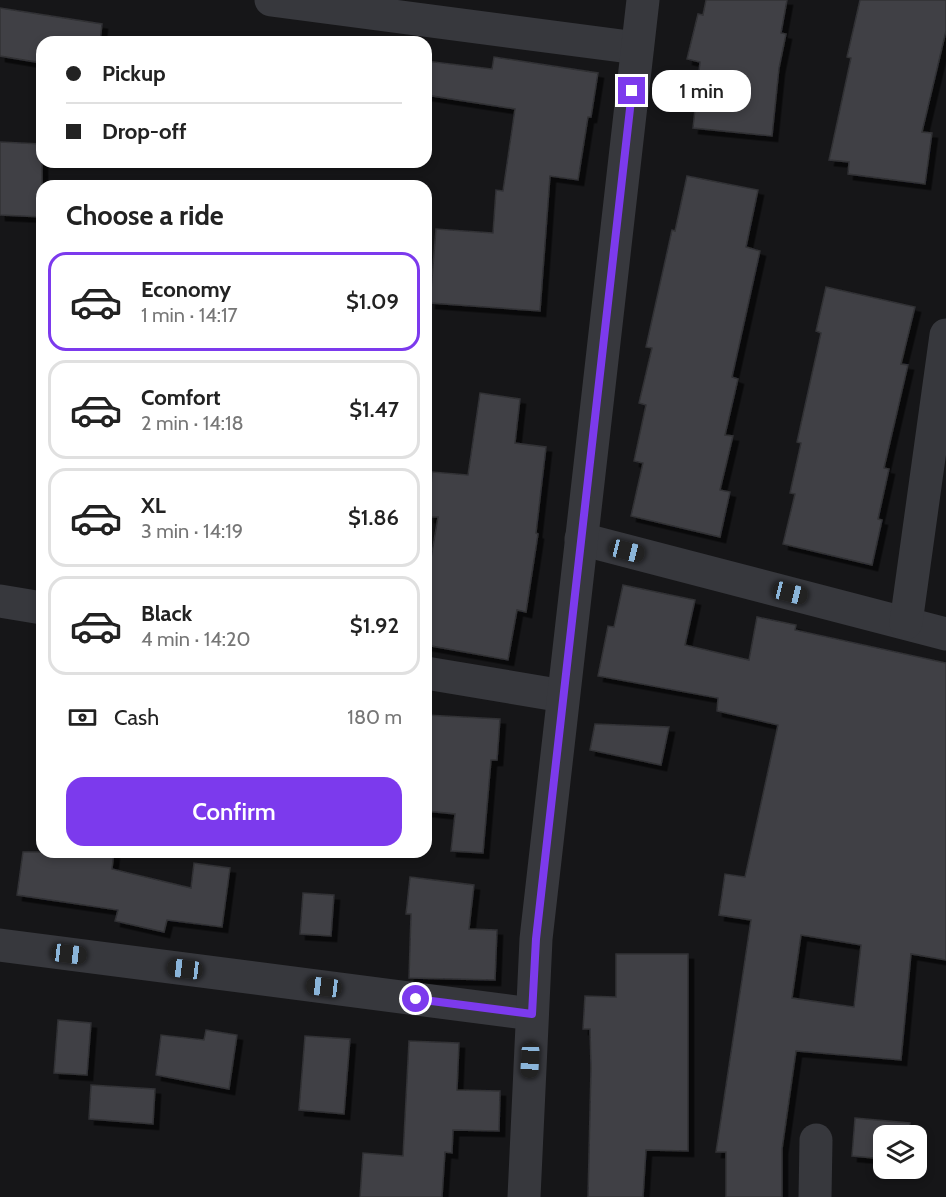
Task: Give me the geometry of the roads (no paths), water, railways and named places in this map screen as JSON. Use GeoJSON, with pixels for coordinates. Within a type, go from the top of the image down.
{"type":"FeatureCollection","features":[{"type":"Feature","properties":{"kind":"street"},"geometry":{"type":"LineString","coordinates":[[271,0],[637,48]]}},
{"type":"Feature","properties":{"kind":"street"},"geometry":{"type":"LineString","coordinates":[[524,1197],[536,939],[643,0]]}},
{"type":"Feature","properties":{"kind":"street"},"geometry":{"type":"LineString","coordinates":[[906,623],[946,335]]}},
{"type":"Feature","properties":{"kind":"street"},"geometry":{"type":"LineString","coordinates":[[581,539],[946,634]]}},
{"type":"Feature","properties":{"kind":"street"},"geometry":{"type":"LineString","coordinates":[[0,601],[36,607]]}},
{"type":"Feature","properties":{"kind":"street"},"geometry":{"type":"LineString","coordinates":[[432,674],[563,696]]}},
{"type":"Feature","properties":{"kind":"street"},"geometry":{"type":"LineString","coordinates":[[0,945],[532,1014]]}},
{"type":"Feature","properties":{"kind":"street"},"geometry":{"type":"LineString","coordinates":[[815,1197],[816,1140]]}}]}
